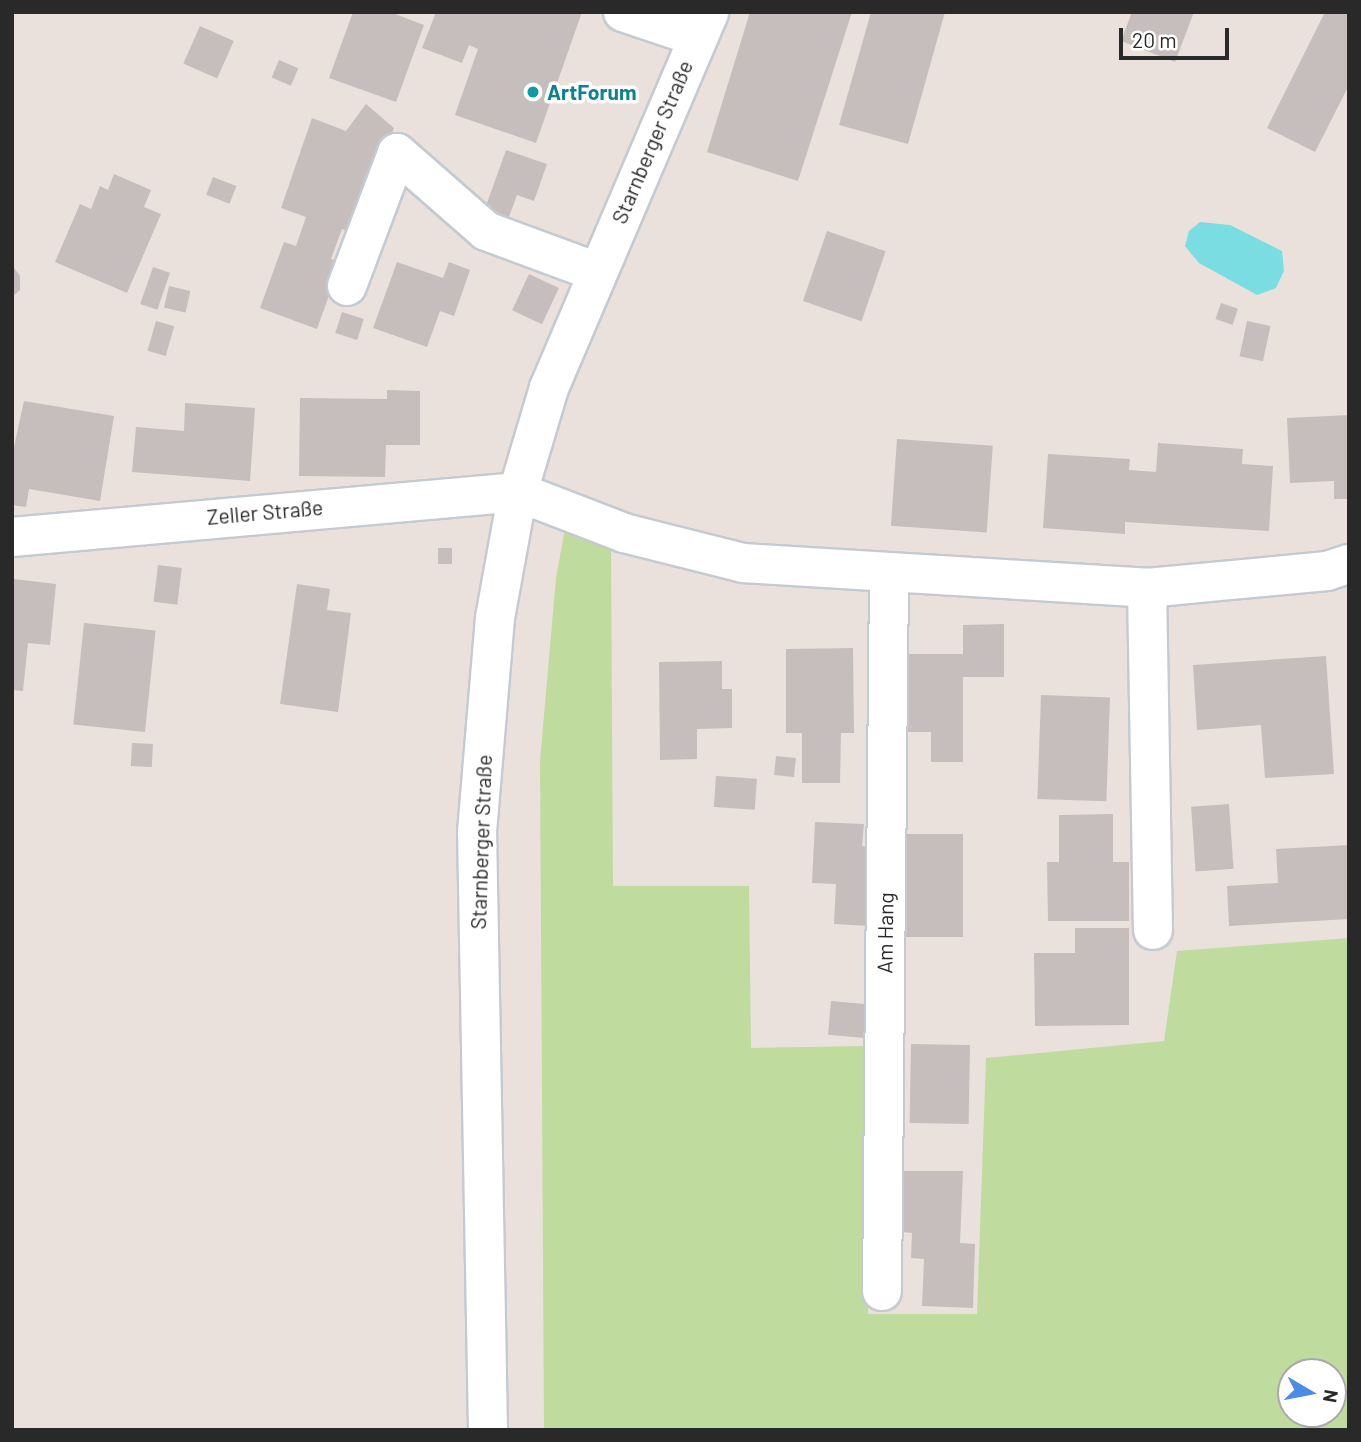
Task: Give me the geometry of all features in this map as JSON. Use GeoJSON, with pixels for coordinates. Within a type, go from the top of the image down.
{"type":"FeatureCollection","features":[{"type":"Feature","properties":{"kind":"street"},"geometry":{"type":"LineString","coordinates":[[623,12],[703,25]]}},
{"type":"Feature","properties":{"kind":"street","name":"Starnberger Straße"},"geometry":{"type":"LineString","coordinates":[[488,1430],[477,832],[495,618],[518,492],[549,388],[703,25]]}},
{"type":"Feature","properties":{"kind":"street"},"geometry":{"type":"LineString","coordinates":[[346,286],[397,153],[485,230],[597,271]]}},
{"type":"Feature","properties":{"kind":"street"},"geometry":{"type":"LineString","coordinates":[[518,492],[683,551],[743,563],[1147,588],[1326,571],[1349,564]]}},
{"type":"Feature","properties":{"kind":"street","name":"Zeller Straße"},"geometry":{"type":"LineString","coordinates":[[12,537],[518,492]]}},
{"type":"Feature","properties":{"kind":"street","name":"Am Hang"},"geometry":{"type":"LineString","coordinates":[[882,1291],[888,574]]}},
{"type":"Feature","properties":{"kind":"street"},"geometry":{"type":"LineString","coordinates":[[1147,588],[1153,930]]}},
{"type":"Feature","properties":{"kind":"green space"},"geometry":{"type":"Polygon","coordinates":[[[566,523],[611,547],[613,886],[749,886],[751,1048],[866,1046],[868,1314],[977,1314],[986,1058],[1164,1041],[1177,951],[1349,938],[1349,1430],[544,1430],[540,761],[556,578],[566,523]]]}},
{"type":"Feature","properties":{"kind":"water"},"geometry":{"type":"Polygon","coordinates":[[[1200,222],[1230,225],[1282,251],[1284,271],[1276,288],[1257,295],[1199,263],[1185,246],[1189,231],[1200,222]]]}},
{"type":"Feature","properties":{"kind":"building"},"geometry":{"type":"Polygon","coordinates":[[[353,12],[390,12],[424,25],[396,102],[329,78],[353,12]]]}},
{"type":"Feature","properties":{"kind":"building"},"geometry":{"type":"Polygon","coordinates":[[[436,12],[582,12],[536,143],[455,115],[478,49],[469,45],[462,63],[422,48],[436,12]]]}},
{"type":"Feature","properties":{"kind":"building"},"geometry":{"type":"Polygon","coordinates":[[[750,12],[852,12],[798,181],[707,152],[750,12]]]}},
{"type":"Feature","properties":{"kind":"building"},"geometry":{"type":"Polygon","coordinates":[[[871,12],[945,12],[908,144],[839,125],[871,12]]]}},
{"type":"Feature","properties":{"kind":"building"},"geometry":{"type":"Polygon","coordinates":[[[1132,12],[1194,12],[1175,62],[1121,41],[1132,12]]]}},
{"type":"Feature","properties":{"kind":"building"},"geometry":{"type":"Polygon","coordinates":[[[1325,12],[1349,12],[1349,85],[1315,152],[1267,128],[1325,12]]]}},
{"type":"Feature","properties":{"kind":"building"},"geometry":{"type":"Polygon","coordinates":[[[200,26],[234,41],[217,79],[183,63],[200,26]]]}},
{"type":"Feature","properties":{"kind":"building"},"geometry":{"type":"Polygon","coordinates":[[[279,60],[298,68],[291,86],[272,77],[279,60]]]}},
{"type":"Feature","properties":{"kind":"building"},"geometry":{"type":"Polygon","coordinates":[[[366,104],[394,128],[353,233],[342,229],[331,259],[341,262],[317,329],[260,308],[284,242],[296,246],[306,217],[281,208],[312,118],[346,131],[366,104]]]}},
{"type":"Feature","properties":{"kind":"building"},"geometry":{"type":"Polygon","coordinates":[[[506,150],[547,164],[534,201],[517,195],[506,225],[482,217],[506,150]]]}},
{"type":"Feature","properties":{"kind":"building"},"geometry":{"type":"Polygon","coordinates":[[[114,174],[151,190],[144,207],[161,214],[127,293],[55,262],[80,204],[91,209],[100,186],[108,190],[114,174]]]}},
{"type":"Feature","properties":{"kind":"building"},"geometry":{"type":"Polygon","coordinates":[[[213,177],[236,186],[230,204],[206,195],[213,177]]]}},
{"type":"Feature","properties":{"kind":"building"},"geometry":{"type":"Polygon","coordinates":[[[827,231],[886,251],[862,321],[803,301],[827,231]]]}},
{"type":"Feature","properties":{"kind":"building"},"geometry":{"type":"Polygon","coordinates":[[[397,262],[443,278],[449,262],[470,270],[454,316],[440,311],[427,347],[373,328],[397,262]]]}},
{"type":"Feature","properties":{"kind":"building"},"geometry":{"type":"Polygon","coordinates":[[[12,265],[20,276],[20,290],[12,297],[12,265]]]}},
{"type":"Feature","properties":{"kind":"building"},"geometry":{"type":"Polygon","coordinates":[[[153,267],[170,273],[157,310],[140,304],[153,267]]]}},
{"type":"Feature","properties":{"kind":"building"},"geometry":{"type":"Polygon","coordinates":[[[529,274],[559,288],[542,324],[512,310],[529,274]]]}},
{"type":"Feature","properties":{"kind":"building"},"geometry":{"type":"Polygon","coordinates":[[[169,286],[190,291],[185,312],[164,307],[169,286]]]}},
{"type":"Feature","properties":{"kind":"building"},"geometry":{"type":"Polygon","coordinates":[[[1221,303],[1238,309],[1232,325],[1215,319],[1221,303]]]}},
{"type":"Feature","properties":{"kind":"building"},"geometry":{"type":"Polygon","coordinates":[[[342,312],[364,319],[357,340],[335,333],[342,312]]]}},
{"type":"Feature","properties":{"kind":"building"},"geometry":{"type":"Polygon","coordinates":[[[156,321],[174,326],[166,356],[147,351],[156,321]]]}},
{"type":"Feature","properties":{"kind":"building"},"geometry":{"type":"Polygon","coordinates":[[[1247,321],[1270,326],[1263,361],[1240,356],[1247,321]]]}},
{"type":"Feature","properties":{"kind":"building"},"geometry":{"type":"Polygon","coordinates":[[[387,390],[420,391],[420,445],[386,445],[385,477],[299,476],[300,398],[387,399],[387,390]]]}},
{"type":"Feature","properties":{"kind":"building"},"geometry":{"type":"Polygon","coordinates":[[[24,401],[114,416],[100,501],[29,489],[26,507],[12,505],[12,456],[24,401]]]}},
{"type":"Feature","properties":{"kind":"building"},"geometry":{"type":"Polygon","coordinates":[[[185,403],[255,408],[250,481],[132,472],[136,427],[184,431],[185,403]]]}},
{"type":"Feature","properties":{"kind":"building"},"geometry":{"type":"Polygon","coordinates":[[[1349,415],[1349,499],[1334,499],[1334,481],[1290,483],[1287,418],[1349,415]]]}},
{"type":"Feature","properties":{"kind":"building"},"geometry":{"type":"Polygon","coordinates":[[[897,439],[993,446],[987,532],[891,526],[897,439]]]}},
{"type":"Feature","properties":{"kind":"building"},"geometry":{"type":"Polygon","coordinates":[[[1158,443],[1243,449],[1242,464],[1273,466],[1269,531],[1125,522],[1125,534],[1043,528],[1048,454],[1130,459],[1129,470],[1156,472],[1158,443]]]}},
{"type":"Feature","properties":{"kind":"building"},"geometry":{"type":"Polygon","coordinates":[[[438,548],[452,548],[452,564],[438,564],[438,548]]]}},
{"type":"Feature","properties":{"kind":"building"},"geometry":{"type":"Polygon","coordinates":[[[158,565],[182,568],[177,605],[153,602],[158,565]]]}},
{"type":"Feature","properties":{"kind":"building"},"geometry":{"type":"Polygon","coordinates":[[[14,579],[56,584],[50,645],[28,643],[23,691],[12,690],[14,579]]]}},
{"type":"Feature","properties":{"kind":"building"},"geometry":{"type":"Polygon","coordinates":[[[297,584],[330,589],[327,610],[351,613],[338,712],[280,704],[297,584]]]}},
{"type":"Feature","properties":{"kind":"building"},"geometry":{"type":"Polygon","coordinates":[[[84,623],[156,631],[145,732],[73,724],[84,623]]]}},
{"type":"Feature","properties":{"kind":"building"},"geometry":{"type":"Polygon","coordinates":[[[1004,624],[1004,677],[963,677],[963,762],[931,762],[931,732],[902,732],[902,654],[963,654],[963,625],[1004,624]]]}},
{"type":"Feature","properties":{"kind":"building"},"geometry":{"type":"Polygon","coordinates":[[[853,648],[854,733],[841,733],[840,783],[802,783],[802,733],[786,733],[786,649],[853,648]]]}},
{"type":"Feature","properties":{"kind":"building"},"geometry":{"type":"Polygon","coordinates":[[[1326,656],[1334,774],[1265,778],[1261,725],[1197,730],[1193,665],[1326,656]]]}},
{"type":"Feature","properties":{"kind":"building"},"geometry":{"type":"Polygon","coordinates":[[[722,661],[722,689],[732,689],[732,728],[697,729],[697,759],[660,760],[659,662],[722,661]]]}},
{"type":"Feature","properties":{"kind":"building"},"geometry":{"type":"Polygon","coordinates":[[[1041,695],[1110,697],[1106,801],[1037,799],[1041,695]]]}},
{"type":"Feature","properties":{"kind":"building"},"geometry":{"type":"Polygon","coordinates":[[[132,743],[153,744],[152,767],[131,766],[132,743]]]}},
{"type":"Feature","properties":{"kind":"building"},"geometry":{"type":"Polygon","coordinates":[[[776,756],[796,758],[794,777],[774,775],[776,756]]]}},
{"type":"Feature","properties":{"kind":"building"},"geometry":{"type":"Polygon","coordinates":[[[716,776],[757,779],[755,810],[714,807],[716,776]]]}},
{"type":"Feature","properties":{"kind":"building"},"geometry":{"type":"Polygon","coordinates":[[[1229,804],[1234,869],[1196,871],[1191,807],[1229,804]]]}},
{"type":"Feature","properties":{"kind":"building"},"geometry":{"type":"Polygon","coordinates":[[[1113,814],[1113,862],[1129,862],[1129,921],[1048,921],[1047,862],[1059,862],[1059,815],[1113,814]]]}},
{"type":"Feature","properties":{"kind":"building"},"geometry":{"type":"Polygon","coordinates":[[[815,822],[864,824],[862,846],[873,847],[869,926],[834,924],[836,884],[812,883],[815,822]]]}},
{"type":"Feature","properties":{"kind":"building"},"geometry":{"type":"Polygon","coordinates":[[[898,834],[963,834],[963,937],[898,937],[898,834]]]}},
{"type":"Feature","properties":{"kind":"building"},"geometry":{"type":"Polygon","coordinates":[[[1349,845],[1349,919],[1229,926],[1227,886],[1278,883],[1276,849],[1349,845]]]}},
{"type":"Feature","properties":{"kind":"building"},"geometry":{"type":"Polygon","coordinates":[[[1075,928],[1129,928],[1129,1025],[1035,1026],[1034,953],[1075,953],[1075,928]]]}},
{"type":"Feature","properties":{"kind":"building"},"geometry":{"type":"Polygon","coordinates":[[[831,1001],[876,1005],[873,1039],[828,1035],[831,1001]]]}},
{"type":"Feature","properties":{"kind":"building"},"geometry":{"type":"Polygon","coordinates":[[[911,1044],[970,1045],[969,1124],[910,1123],[911,1044]]]}},
{"type":"Feature","properties":{"kind":"building"},"geometry":{"type":"Polygon","coordinates":[[[903,1171],[963,1171],[960,1243],[975,1244],[973,1308],[922,1306],[924,1259],[911,1258],[912,1233],[903,1232],[903,1171]]]}},
{"type":"Feature","properties":{"kind":"place","name":"ArtForum"},"geometry":{"type":"Point","coordinates":[533,92]}}]}
